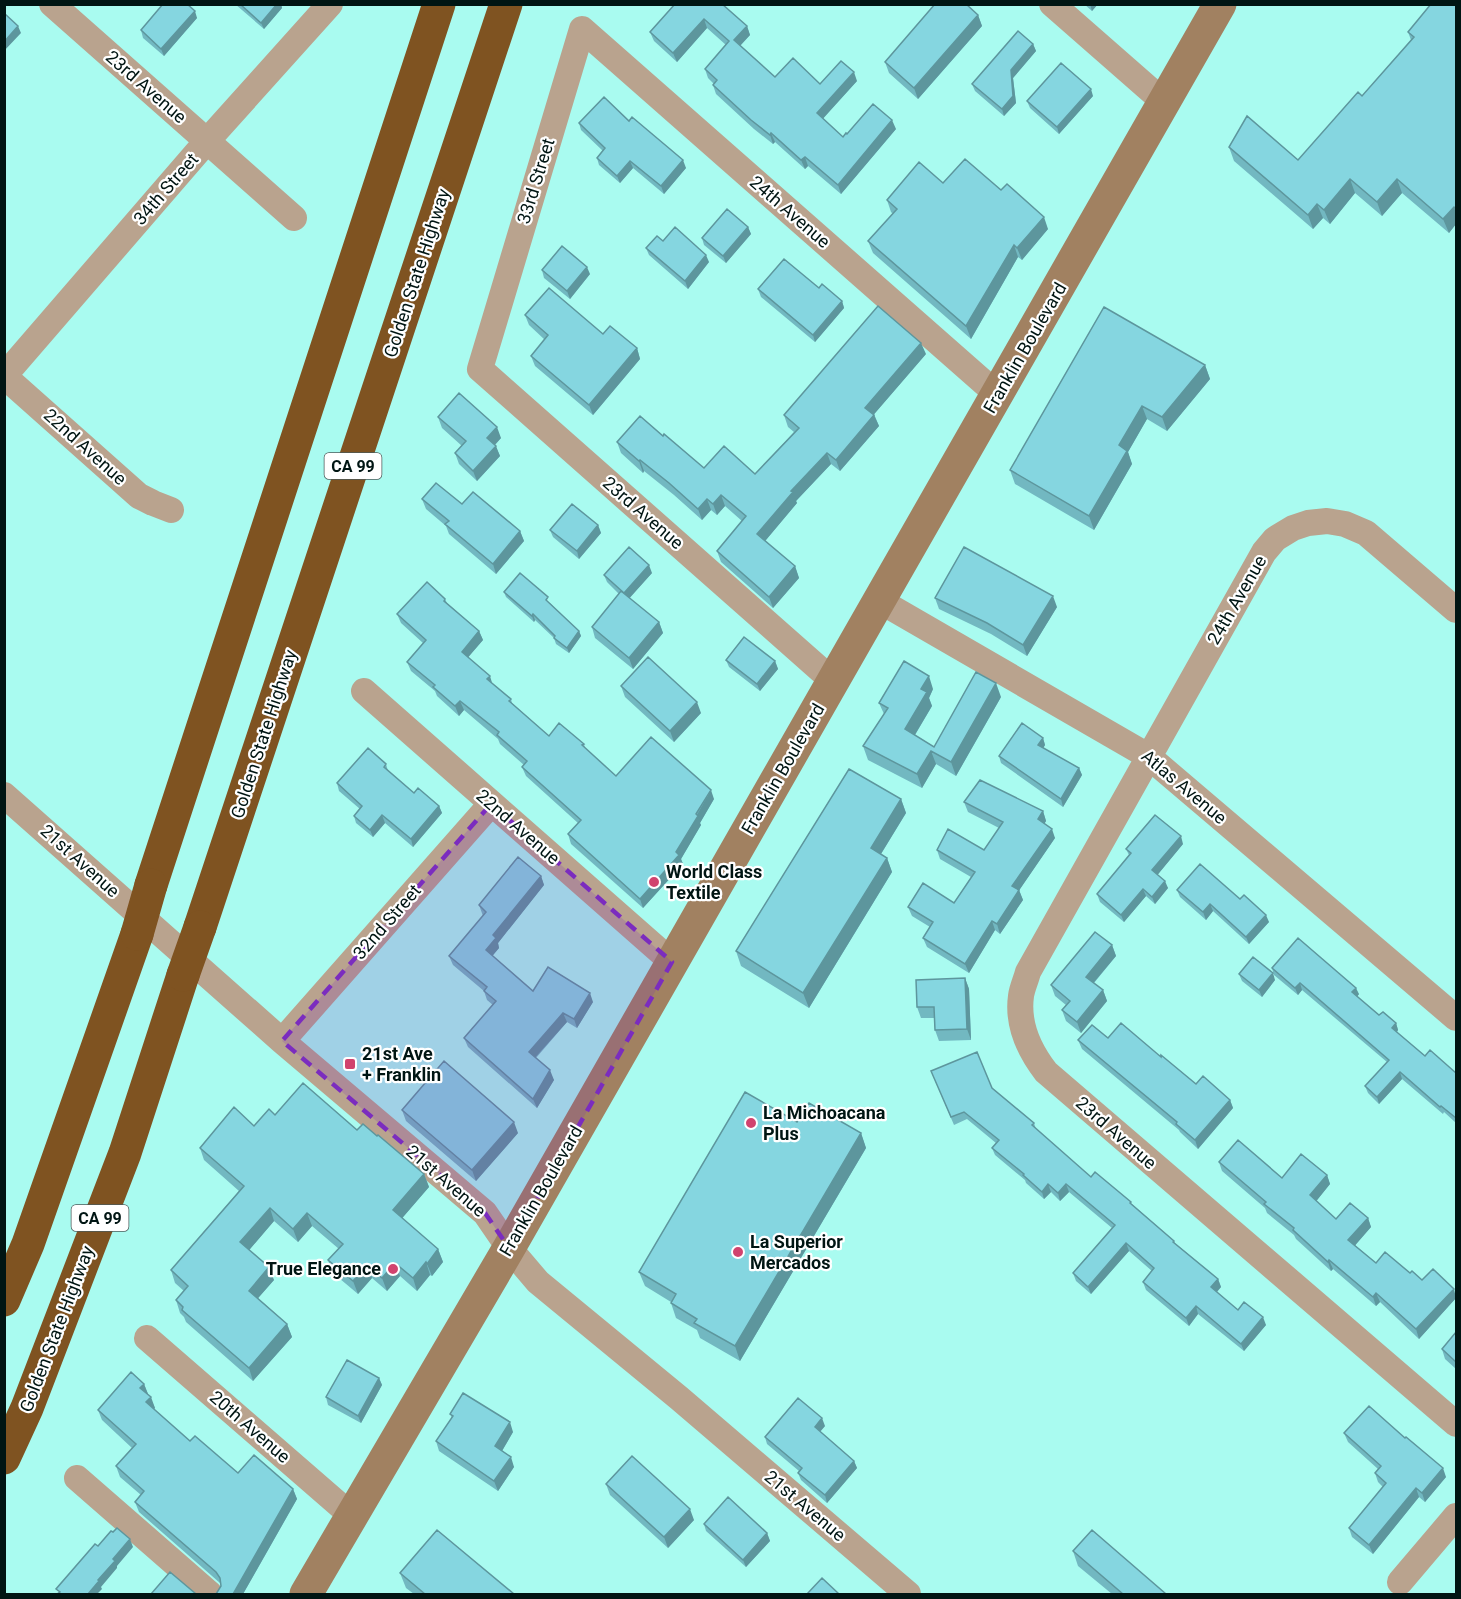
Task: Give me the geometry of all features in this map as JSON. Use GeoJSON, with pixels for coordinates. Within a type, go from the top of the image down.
{"type":"FeatureCollection","features":[{"type":"Feature","properties":{"kind":"highway"},"geometry":{"type":"LineString","coordinates":[[4,1300],[28,1244],[137,934],[151,885],[439,4]]}},
{"type":"Feature","properties":{"kind":"highway","name":"Golden State Highway"},"geometry":{"type":"LineString","coordinates":[[4,1458],[27,1408],[124,1153],[506,4]]}},
{"type":"Feature","properties":{"kind":"main road","name":"Franklin Boulevard"},"geometry":{"type":"LineString","coordinates":[[306,1594],[509,1248],[1220,4]]}},
{"type":"Feature","properties":{"kind":"street","name":"23rd Avenue"},"geometry":{"type":"LineString","coordinates":[[52,4],[294,218]]}},
{"type":"Feature","properties":{"kind":"street","name":"34th Street"},"geometry":{"type":"LineString","coordinates":[[5,376],[207,141],[330,4]]}},
{"type":"Feature","properties":{"kind":"street"},"geometry":{"type":"LineString","coordinates":[[1052,4],[1165,103]]}},
{"type":"Feature","properties":{"kind":"street","name":"33rd Street"},"geometry":{"type":"LineString","coordinates":[[491,333],[582,29]]}},
{"type":"Feature","properties":{"kind":"street","name":"24th Avenue"},"geometry":{"type":"LineString","coordinates":[[582,29],[998,394]]}},
{"type":"Feature","properties":{"kind":"street","name":"23rd Avenue"},"geometry":{"type":"LineString","coordinates":[[491,333],[480,369],[833,681]]}},
{"type":"Feature","properties":{"kind":"street","name":"22nd Avenue"},"geometry":{"type":"LineString","coordinates":[[5,376],[139,496],[171,510]]}},
{"type":"Feature","properties":{"kind":"street","name":"24th Avenue"},"geometry":{"type":"LineString","coordinates":[[1148,756],[1264,552],[1275,539],[1293,528],[1308,523],[1327,521],[1345,524],[1366,533],[1456,610]]}},
{"type":"Feature","properties":{"kind":"street","name":"Atlas Avenue"},"geometry":{"type":"LineString","coordinates":[[880,600],[1148,756],[1456,1018]]}},
{"type":"Feature","properties":{"kind":"street","name":"22nd Avenue"},"geometry":{"type":"LineString","coordinates":[[364,691],[672,962]]}},
{"type":"Feature","properties":{"kind":"street","name":"23rd Avenue"},"geometry":{"type":"LineString","coordinates":[[1148,756],[1028,972],[1021,995],[1021,1019],[1026,1040],[1034,1057],[1046,1072],[1456,1424]]}},
{"type":"Feature","properties":{"kind":"street","name":"21st Avenue"},"geometry":{"type":"LineString","coordinates":[[4,795],[282,1041],[485,1213],[509,1248],[538,1282],[679,1398],[908,1594]]}},
{"type":"Feature","properties":{"kind":"street","name":"32nd Street"},"geometry":{"type":"LineString","coordinates":[[282,1041],[491,804]]}},
{"type":"Feature","properties":{"kind":"street","name":"20th Avenue"},"geometry":{"type":"LineString","coordinates":[[147,1338],[352,1516]]}},
{"type":"Feature","properties":{"kind":"street"},"geometry":{"type":"LineString","coordinates":[[77,1478],[210,1594]]}},
{"type":"Feature","properties":{"kind":"street"},"geometry":{"type":"LineString","coordinates":[[1400,1582],[1456,1516]]}},
{"type":"Feature","properties":{"kind":"highlighted area"},"geometry":{"type":"Polygon","coordinates":[[[491,804],[672,962],[509,1248],[485,1213],[282,1041],[491,804]]]}},
{"type":"Feature","properties":{"kind":"building"},"geometry":{"type":"Polygon","coordinates":[[[163,4],[187,4],[195,11],[161,49],[141,30],[163,4]]]}},
{"type":"Feature","properties":{"kind":"building"},"geometry":{"type":"Polygon","coordinates":[[[240,4],[277,4],[261,23],[240,4]]]}},
{"type":"Feature","properties":{"kind":"building"},"geometry":{"type":"Polygon","coordinates":[[[675,4],[722,4],[747,26],[734,40],[775,77],[793,58],[820,84],[841,61],[854,72],[817,113],[843,137],[873,104],[892,120],[838,185],[805,157],[801,160],[771,133],[770,135],[751,120],[713,85],[717,80],[705,69],[729,41],[704,19],[673,53],[650,32],[675,4]]]}},
{"type":"Feature","properties":{"kind":"building"},"geometry":{"type":"Polygon","coordinates":[[[935,4],[966,4],[978,15],[914,88],[885,62],[935,4]]]}},
{"type":"Feature","properties":{"kind":"building"},"geometry":{"type":"Polygon","coordinates":[[[1431,4],[1456,4],[1456,209],[1454,207],[1443,219],[1397,179],[1377,202],[1350,179],[1324,210],[1317,204],[1308,215],[1229,147],[1247,116],[1298,160],[1358,92],[1362,96],[1414,37],[1408,32],[1431,4]]]}},
{"type":"Feature","properties":{"kind":"building"},"geometry":{"type":"Polygon","coordinates":[[[4,13],[18,26],[4,42],[4,13]]]}},
{"type":"Feature","properties":{"kind":"building"},"geometry":{"type":"Polygon","coordinates":[[[1018,31],[1033,44],[1011,70],[1013,96],[1002,109],[972,84],[1018,31]]]}},
{"type":"Feature","properties":{"kind":"building"},"geometry":{"type":"Polygon","coordinates":[[[1061,63],[1091,89],[1057,127],[1027,101],[1061,63]]]}},
{"type":"Feature","properties":{"kind":"building"},"geometry":{"type":"Polygon","coordinates":[[[604,97],[629,121],[632,117],[683,160],[661,186],[630,161],[617,176],[597,158],[605,148],[579,123],[604,97]]]}},
{"type":"Feature","properties":{"kind":"building"},"geometry":{"type":"Polygon","coordinates":[[[965,159],[1001,190],[1007,184],[1044,217],[1017,248],[1014,245],[966,326],[868,241],[897,209],[887,200],[919,162],[943,183],[965,159]]]}},
{"type":"Feature","properties":{"kind":"building"},"geometry":{"type":"Polygon","coordinates":[[[727,209],[748,227],[723,256],[702,238],[727,209]]]}},
{"type":"Feature","properties":{"kind":"building"},"geometry":{"type":"Polygon","coordinates":[[[675,227],[706,255],[685,281],[646,248],[657,236],[663,241],[675,227]]]}},
{"type":"Feature","properties":{"kind":"building"},"geometry":{"type":"Polygon","coordinates":[[[562,246],[587,267],[567,291],[542,270],[562,246]]]}},
{"type":"Feature","properties":{"kind":"building"},"geometry":{"type":"Polygon","coordinates":[[[784,259],[819,288],[822,284],[842,301],[813,335],[758,289],[784,259]]]}},
{"type":"Feature","properties":{"kind":"building"},"geometry":{"type":"Polygon","coordinates":[[[549,288],[603,334],[610,326],[637,348],[589,405],[531,356],[548,335],[525,315],[549,288]]]}},
{"type":"Feature","properties":{"kind":"building"},"geometry":{"type":"Polygon","coordinates":[[[878,306],[921,343],[865,408],[874,415],[836,460],[827,453],[791,491],[793,492],[757,534],[795,566],[769,597],[717,551],[746,516],[721,495],[713,504],[707,499],[698,509],[617,442],[640,416],[704,468],[724,446],[755,474],[799,428],[784,415],[878,306]]]}},
{"type":"Feature","properties":{"kind":"building"},"geometry":{"type":"Polygon","coordinates":[[[1104,307],[1205,365],[1162,417],[1142,406],[1119,445],[1127,451],[1089,516],[1010,470],[1104,307]]]}},
{"type":"Feature","properties":{"kind":"building"},"geometry":{"type":"Polygon","coordinates":[[[459,393],[497,427],[487,438],[496,446],[473,471],[455,453],[466,441],[438,417],[459,393]]]}},
{"type":"Feature","properties":{"kind":"building"},"geometry":{"type":"Polygon","coordinates":[[[436,483],[462,504],[473,492],[520,531],[493,564],[445,524],[449,521],[422,499],[436,483]]]}},
{"type":"Feature","properties":{"kind":"building"},"geometry":{"type":"Polygon","coordinates":[[[572,504],[598,525],[577,551],[550,530],[572,504]]]}},
{"type":"Feature","properties":{"kind":"building"},"geometry":{"type":"Polygon","coordinates":[[[629,547],[649,565],[624,593],[604,575],[629,547]]]}},
{"type":"Feature","properties":{"kind":"building"},"geometry":{"type":"Polygon","coordinates":[[[964,547],[1053,596],[1023,645],[987,623],[935,598],[964,547]]]}},
{"type":"Feature","properties":{"kind":"building"},"geometry":{"type":"Polygon","coordinates":[[[520,573],[548,597],[546,600],[579,631],[567,648],[554,638],[555,636],[533,614],[532,616],[504,592],[520,573]]]}},
{"type":"Feature","properties":{"kind":"building"},"geometry":{"type":"Polygon","coordinates":[[[427,582],[445,599],[444,601],[479,631],[462,652],[490,676],[487,679],[511,699],[509,701],[549,736],[559,723],[616,776],[651,737],[711,790],[676,852],[679,855],[640,899],[568,834],[581,820],[522,767],[527,761],[497,735],[499,732],[460,701],[455,706],[433,687],[435,685],[407,662],[426,640],[397,614],[427,582]]]}},
{"type":"Feature","properties":{"kind":"building"},"geometry":{"type":"Polygon","coordinates":[[[621,591],[659,622],[629,658],[592,627],[621,591]]]}},
{"type":"Feature","properties":{"kind":"building"},"geometry":{"type":"Polygon","coordinates":[[[744,637],[775,661],[757,684],[726,660],[744,637]]]}},
{"type":"Feature","properties":{"kind":"building"},"geometry":{"type":"Polygon","coordinates":[[[648,657],[697,702],[670,731],[621,686],[648,657]]]}},
{"type":"Feature","properties":{"kind":"building"},"geometry":{"type":"Polygon","coordinates":[[[904,661],[929,676],[921,689],[927,692],[905,729],[934,747],[976,672],[996,683],[951,762],[931,751],[917,774],[863,746],[888,708],[879,703],[904,661]]]}},
{"type":"Feature","properties":{"kind":"building"},"geometry":{"type":"Polygon","coordinates":[[[1022,723],[1043,738],[1038,745],[1079,768],[1061,799],[999,756],[1022,723]]]}},
{"type":"Feature","properties":{"kind":"building"},"geometry":{"type":"Polygon","coordinates":[[[368,748],[386,764],[384,767],[414,793],[418,788],[439,806],[411,839],[382,815],[370,830],[354,816],[362,806],[337,783],[368,748]]]}},
{"type":"Feature","properties":{"kind":"building"},"geometry":{"type":"Polygon","coordinates":[[[849,769],[901,799],[871,848],[887,858],[803,993],[736,951],[849,769]]]}},
{"type":"Feature","properties":{"kind":"building"},"geometry":{"type":"Polygon","coordinates":[[[980,780],[1043,811],[1038,819],[1052,829],[1012,886],[1019,890],[997,924],[992,921],[965,964],[923,938],[933,922],[908,907],[923,883],[954,903],[975,872],[937,850],[948,829],[984,850],[1003,822],[964,802],[980,780]]]}},
{"type":"Feature","properties":{"kind":"building"},"geometry":{"type":"Polygon","coordinates":[[[1155,815],[1181,836],[1152,870],[1165,881],[1152,897],[1143,889],[1121,915],[1097,894],[1131,853],[1126,849],[1155,815]]]}},
{"type":"Feature","properties":{"kind":"building"},"geometry":{"type":"Polygon","coordinates":[[[518,857],[541,876],[493,935],[496,938],[486,950],[533,991],[548,967],[590,993],[574,1019],[563,1013],[529,1052],[550,1070],[533,1099],[464,1038],[496,1001],[484,991],[487,987],[449,956],[486,912],[479,905],[518,857]]]}},
{"type":"Feature","properties":{"kind":"building"},"geometry":{"type":"Polygon","coordinates":[[[1200,864],[1240,899],[1244,895],[1266,915],[1246,937],[1210,904],[1203,912],[1177,890],[1200,864]]]}},
{"type":"Feature","properties":{"kind":"building"},"geometry":{"type":"Polygon","coordinates":[[[1095,932],[1112,945],[1086,977],[1103,990],[1077,1022],[1062,1010],[1070,1001],[1051,985],[1095,932]]]}},
{"type":"Feature","properties":{"kind":"building"},"geometry":{"type":"Polygon","coordinates":[[[1298,938],[1356,988],[1352,992],[1379,1015],[1383,1012],[1396,1023],[1392,1028],[1425,1056],[1430,1050],[1456,1073],[1456,1118],[1400,1072],[1377,1097],[1365,1086],[1389,1060],[1300,983],[1295,988],[1272,968],[1298,938]]]}},
{"type":"Feature","properties":{"kind":"building"},"geometry":{"type":"Polygon","coordinates":[[[1253,957],[1273,973],[1259,990],[1239,974],[1253,957]]]}},
{"type":"Feature","properties":{"kind":"building"},"geometry":{"type":"Polygon","coordinates":[[[965,978],[967,1029],[935,1030],[934,1007],[917,1007],[916,980],[965,978]]]}},
{"type":"Feature","properties":{"kind":"building"},"geometry":{"type":"Polygon","coordinates":[[[1121,1023],[1196,1084],[1203,1076],[1230,1100],[1195,1140],[1176,1124],[1177,1122],[1078,1040],[1092,1025],[1108,1038],[1121,1023]]]}},
{"type":"Feature","properties":{"kind":"building"},"geometry":{"type":"Polygon","coordinates":[[[977,1052],[992,1088],[1034,1123],[1032,1125],[1091,1177],[1095,1172],[1218,1279],[1211,1287],[1238,1310],[1244,1302],[1263,1317],[1241,1344],[1196,1306],[1186,1318],[1143,1282],[1154,1268],[1126,1243],[1088,1287],[1073,1273],[1115,1225],[1066,1184],[1058,1193],[1048,1184],[1042,1192],[992,1148],[999,1140],[964,1112],[951,1117],[931,1071],[977,1052]]]}},
{"type":"Feature","properties":{"kind":"building"},"geometry":{"type":"Polygon","coordinates":[[[444,1061],[514,1122],[472,1170],[402,1110],[444,1061]]]}},
{"type":"Feature","properties":{"kind":"building"},"geometry":{"type":"Polygon","coordinates":[[[303,1083],[357,1130],[363,1124],[424,1174],[393,1210],[438,1249],[413,1278],[395,1263],[382,1278],[367,1265],[353,1281],[328,1260],[343,1244],[307,1213],[293,1229],[270,1208],[240,1242],[269,1267],[249,1291],[287,1324],[249,1368],[182,1310],[183,1307],[176,1300],[188,1286],[171,1270],[244,1186],[200,1148],[234,1107],[254,1126],[269,1109],[275,1115],[303,1083]]]}},
{"type":"Feature","properties":{"kind":"building"},"geometry":{"type":"Polygon","coordinates":[[[745,1092],[797,1122],[809,1103],[861,1133],[735,1346],[694,1323],[697,1319],[671,1303],[676,1294],[639,1272],[745,1092]]]}},
{"type":"Feature","properties":{"kind":"building"},"geometry":{"type":"Polygon","coordinates":[[[1238,1140],[1282,1178],[1301,1154],[1327,1175],[1310,1195],[1336,1219],[1350,1203],[1368,1218],[1348,1240],[1376,1263],[1385,1252],[1422,1280],[1433,1269],[1454,1289],[1416,1329],[1376,1293],[1373,1297],[1329,1260],[1328,1262],[1293,1230],[1294,1228],[1264,1204],[1266,1202],[1219,1162],[1238,1140]]]}},
{"type":"Feature","properties":{"kind":"building"},"geometry":{"type":"Polygon","coordinates":[[[1456,1332],[1456,1362],[1442,1349],[1456,1332]]]}},
{"type":"Feature","properties":{"kind":"building"},"geometry":{"type":"Polygon","coordinates":[[[347,1360],[379,1378],[358,1416],[326,1397],[347,1360]]]}},
{"type":"Feature","properties":{"kind":"building"},"geometry":{"type":"Polygon","coordinates":[[[131,1372],[144,1384],[140,1388],[151,1397],[146,1402],[190,1441],[195,1436],[238,1473],[254,1455],[293,1489],[233,1594],[216,1594],[221,1586],[216,1572],[135,1502],[144,1491],[116,1466],[136,1444],[98,1410],[131,1372]]]}},
{"type":"Feature","properties":{"kind":"building"},"geometry":{"type":"Polygon","coordinates":[[[463,1393],[510,1422],[495,1446],[511,1457],[494,1481],[436,1441],[453,1416],[450,1414],[463,1393]]]}},
{"type":"Feature","properties":{"kind":"building"},"geometry":{"type":"Polygon","coordinates":[[[798,1398],[822,1418],[815,1427],[854,1461],[825,1495],[798,1473],[802,1468],[765,1437],[798,1398]]]}},
{"type":"Feature","properties":{"kind":"building"},"geometry":{"type":"Polygon","coordinates":[[[1369,1406],[1443,1468],[1422,1493],[1416,1488],[1369,1545],[1349,1528],[1386,1483],[1375,1473],[1381,1466],[1344,1433],[1369,1406]]]}},
{"type":"Feature","properties":{"kind":"building"},"geometry":{"type":"Polygon","coordinates":[[[632,1456],[690,1509],[664,1537],[606,1484],[632,1456]]]}},
{"type":"Feature","properties":{"kind":"building"},"geometry":{"type":"Polygon","coordinates":[[[728,1497],[767,1533],[743,1560],[704,1524],[728,1497]]]}},
{"type":"Feature","properties":{"kind":"building"},"geometry":{"type":"Polygon","coordinates":[[[117,1528],[130,1539],[88,1594],[57,1594],[60,1592],[56,1589],[95,1544],[98,1546],[111,1531],[117,1528]]]}},
{"type":"Feature","properties":{"kind":"building"},"geometry":{"type":"Polygon","coordinates":[[[437,1530],[514,1594],[425,1594],[400,1573],[437,1530]]]}},
{"type":"Feature","properties":{"kind":"building"},"geometry":{"type":"Polygon","coordinates":[[[1092,1530],[1166,1594],[1123,1594],[1073,1551],[1092,1530]]]}},
{"type":"Feature","properties":{"kind":"building"},"geometry":{"type":"Polygon","coordinates":[[[170,1572],[196,1594],[151,1594],[170,1572]]]}},
{"type":"Feature","properties":{"kind":"building"},"geometry":{"type":"Polygon","coordinates":[[[822,1578],[839,1594],[807,1594],[822,1578]]]}},
{"type":"Feature","properties":{"kind":"place","name":"World Class Textile"},"geometry":{"type":"Point","coordinates":[654,882]}},
{"type":"Feature","properties":{"kind":"place","name":"21st Ave + Franklin"},"geometry":{"type":"Point","coordinates":[350,1064]}},
{"type":"Feature","properties":{"kind":"place","name":"La Michoacana Plus"},"geometry":{"type":"Point","coordinates":[751,1123]}},
{"type":"Feature","properties":{"kind":"place","name":"La Superior Mercados"},"geometry":{"type":"Point","coordinates":[738,1252]}},
{"type":"Feature","properties":{"kind":"place","name":"True Elegance"},"geometry":{"type":"Point","coordinates":[393,1269]}}]}
